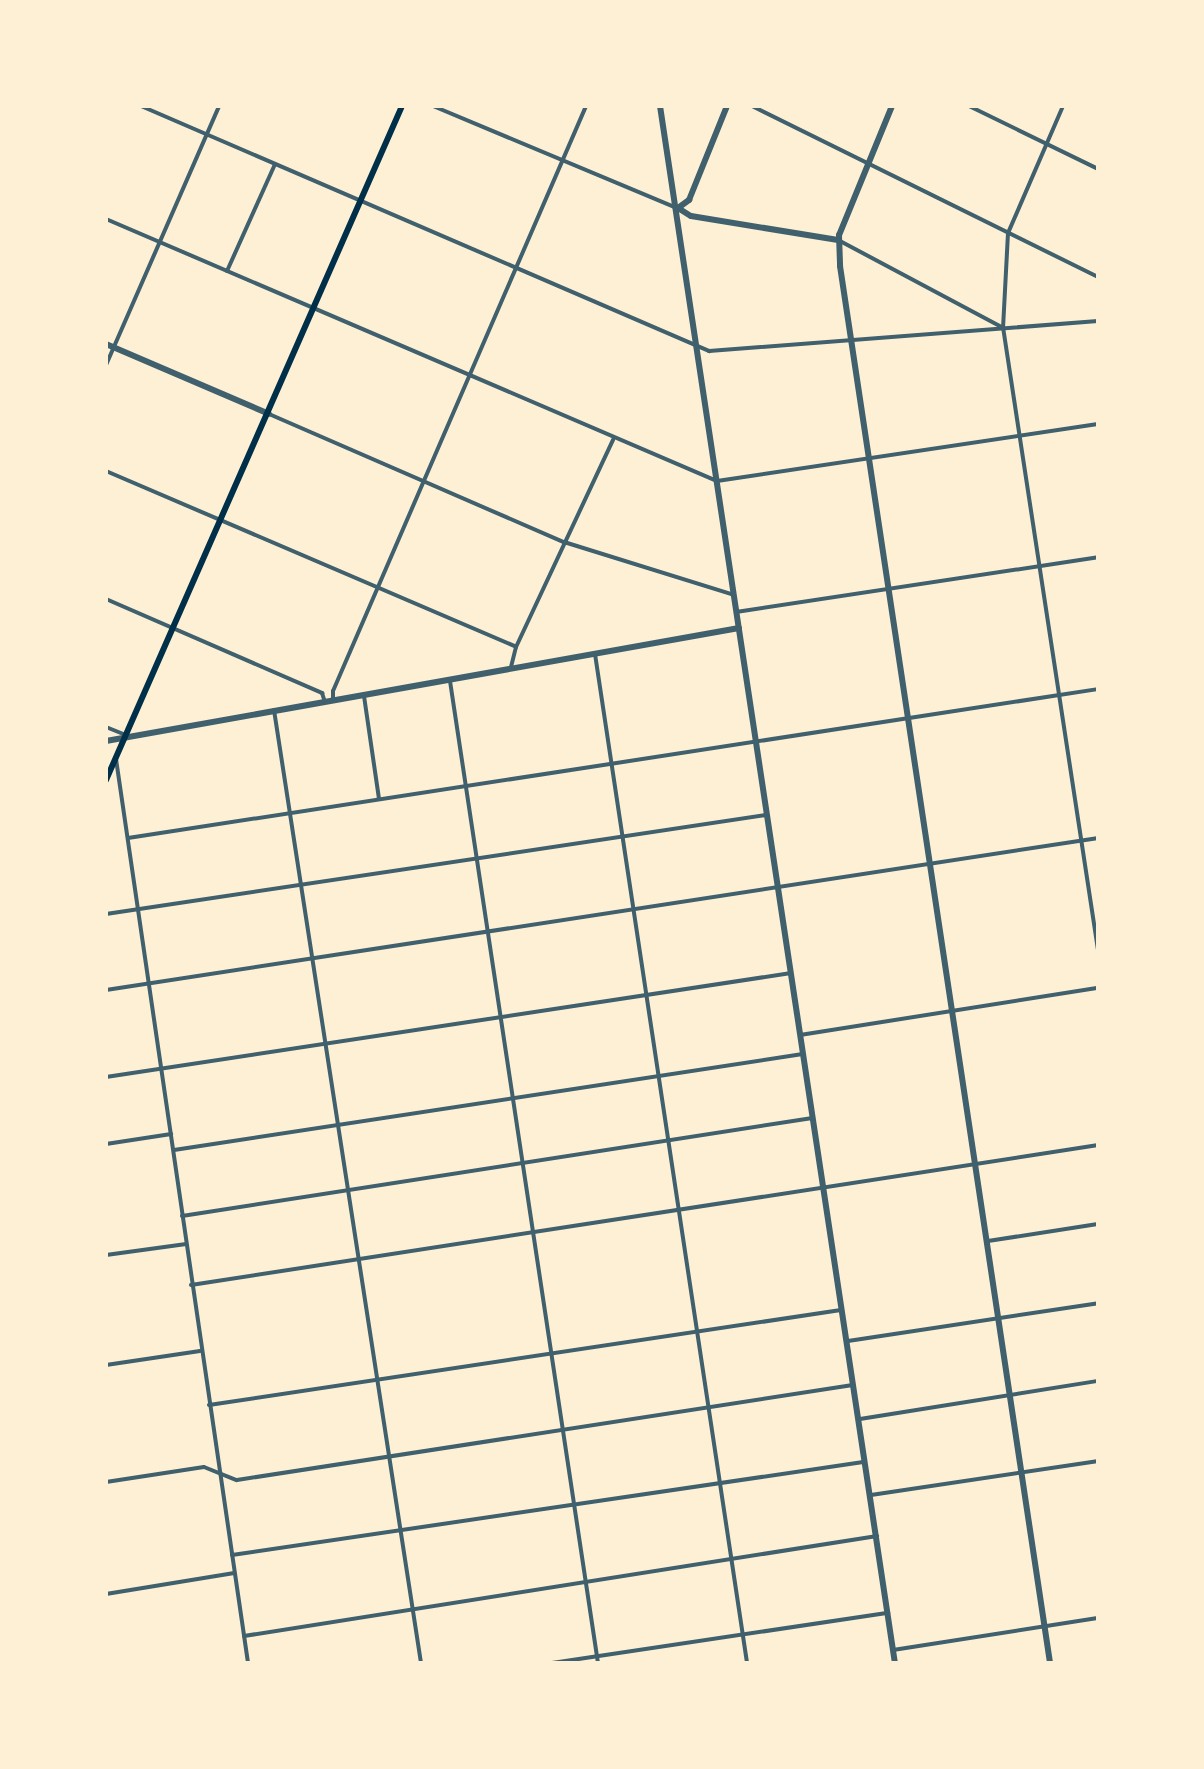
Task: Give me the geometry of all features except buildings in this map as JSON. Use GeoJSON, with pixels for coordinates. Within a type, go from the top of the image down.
{"type":"FeatureCollection","features":[{"type":"Feature","properties":{"kind":"main road"},"geometry":{"type":"LineString","coordinates":[[106,780],[128,736],[402,106]]}},
{"type":"Feature","properties":{"kind":"street"},"geometry":{"type":"LineString","coordinates":[[141,106],[709,351],[1098,321]]}},
{"type":"Feature","properties":{"kind":"street"},"geometry":{"type":"LineString","coordinates":[[106,365],[219,106]]}},
{"type":"Feature","properties":{"kind":"street"},"geometry":{"type":"LineString","coordinates":[[433,106],[691,216],[838,240],[1003,327]]}},
{"type":"Feature","properties":{"kind":"street"},"geometry":{"type":"LineString","coordinates":[[329,701],[472,376],[586,106]]}},
{"type":"Feature","properties":{"kind":"street"},"geometry":{"type":"LineString","coordinates":[[660,106],[678,208],[895,1663]]}},
{"type":"Feature","properties":{"kind":"street"},"geometry":{"type":"LineString","coordinates":[[678,208],[689,200],[727,106]]}},
{"type":"Feature","properties":{"kind":"street"},"geometry":{"type":"LineString","coordinates":[[752,106],[1098,277]]}},
{"type":"Feature","properties":{"kind":"street"},"geometry":{"type":"LineString","coordinates":[[892,106],[838,240],[868,458],[1050,1663]]}},
{"type":"Feature","properties":{"kind":"street"},"geometry":{"type":"LineString","coordinates":[[969,106],[1098,169]]}},
{"type":"Feature","properties":{"kind":"street"},"geometry":{"type":"LineString","coordinates":[[1063,106],[1008,233],[1003,327],[1098,950]]}},
{"type":"Feature","properties":{"kind":"street"},"geometry":{"type":"LineString","coordinates":[[227,271],[275,164]]}},
{"type":"Feature","properties":{"kind":"street"},"geometry":{"type":"LineString","coordinates":[[106,219],[717,481],[1098,424]]}},
{"type":"Feature","properties":{"kind":"street"},"geometry":{"type":"LineString","coordinates":[[106,344],[564,542],[734,595]]}},
{"type":"Feature","properties":{"kind":"street"},"geometry":{"type":"LineString","coordinates":[[511,667],[516,647],[613,439]]}},
{"type":"Feature","properties":{"kind":"street"},"geometry":{"type":"LineString","coordinates":[[106,471],[516,647]]}},
{"type":"Feature","properties":{"kind":"street"},"geometry":{"type":"LineString","coordinates":[[736,612],[1098,557]]}},
{"type":"Feature","properties":{"kind":"street"},"geometry":{"type":"LineString","coordinates":[[106,599],[322,693],[329,701]]}},
{"type":"Feature","properties":{"kind":"street"},"geometry":{"type":"LineString","coordinates":[[106,741],[739,628]]}},
{"type":"Feature","properties":{"kind":"street"},"geometry":{"type":"LineString","coordinates":[[595,654],[747,1663]]}},
{"type":"Feature","properties":{"kind":"street"},"geometry":{"type":"LineString","coordinates":[[450,681],[598,1663]]}},
{"type":"Feature","properties":{"kind":"street"},"geometry":{"type":"LineString","coordinates":[[128,838],[1098,689]]}},
{"type":"Feature","properties":{"kind":"street"},"geometry":{"type":"LineString","coordinates":[[364,696],[379,799]]}},
{"type":"Feature","properties":{"kind":"street"},"geometry":{"type":"LineString","coordinates":[[274,710],[304,885],[421,1663]]}},
{"type":"Feature","properties":{"kind":"street"},"geometry":{"type":"LineString","coordinates":[[106,727],[128,736]]}},
{"type":"Feature","properties":{"kind":"street"},"geometry":{"type":"LineString","coordinates":[[116,759],[174,1150],[200,1351],[248,1663]]}},
{"type":"Feature","properties":{"kind":"street"},"geometry":{"type":"LineString","coordinates":[[106,914],[768,815]]}},
{"type":"Feature","properties":{"kind":"street"},"geometry":{"type":"LineString","coordinates":[[106,990],[1098,838]]}},
{"type":"Feature","properties":{"kind":"street"},"geometry":{"type":"LineString","coordinates":[[106,1077],[791,973]]}},
{"type":"Feature","properties":{"kind":"street"},"geometry":{"type":"LineString","coordinates":[[800,1035],[1098,988]]}},
{"type":"Feature","properties":{"kind":"street"},"geometry":{"type":"LineString","coordinates":[[174,1150],[803,1054]]}},
{"type":"Feature","properties":{"kind":"street"},"geometry":{"type":"LineString","coordinates":[[182,1216],[813,1118]]}},
{"type":"Feature","properties":{"kind":"street"},"geometry":{"type":"LineString","coordinates":[[106,1144],[171,1134]]}},
{"type":"Feature","properties":{"kind":"street"},"geometry":{"type":"LineString","coordinates":[[191,1285],[1098,1145]]}},
{"type":"Feature","properties":{"kind":"street"},"geometry":{"type":"LineString","coordinates":[[988,1241],[1098,1224]]}},
{"type":"Feature","properties":{"kind":"street"},"geometry":{"type":"LineString","coordinates":[[106,1255],[186,1244]]}},
{"type":"Feature","properties":{"kind":"street"},"geometry":{"type":"LineString","coordinates":[[848,1341],[1098,1303]]}},
{"type":"Feature","properties":{"kind":"street"},"geometry":{"type":"LineString","coordinates":[[209,1405],[843,1310]]}},
{"type":"Feature","properties":{"kind":"street"},"geometry":{"type":"LineString","coordinates":[[106,1365],[200,1351]]}},
{"type":"Feature","properties":{"kind":"street"},"geometry":{"type":"LineString","coordinates":[[860,1419],[1098,1381]]}},
{"type":"Feature","properties":{"kind":"street"},"geometry":{"type":"LineString","coordinates":[[106,1482],[204,1467],[237,1480],[855,1385]]}},
{"type":"Feature","properties":{"kind":"street"},"geometry":{"type":"LineString","coordinates":[[232,1555],[866,1461]]}},
{"type":"Feature","properties":{"kind":"street"},"geometry":{"type":"LineString","coordinates":[[871,1495],[1098,1461]]}},
{"type":"Feature","properties":{"kind":"street"},"geometry":{"type":"LineString","coordinates":[[244,1636],[877,1536]]}},
{"type":"Feature","properties":{"kind":"street"},"geometry":{"type":"LineString","coordinates":[[106,1594],[235,1573]]}},
{"type":"Feature","properties":{"kind":"street"},"geometry":{"type":"LineString","coordinates":[[552,1663],[888,1613]]}},
{"type":"Feature","properties":{"kind":"street"},"geometry":{"type":"LineString","coordinates":[[893,1650],[1098,1618]]}}]}
